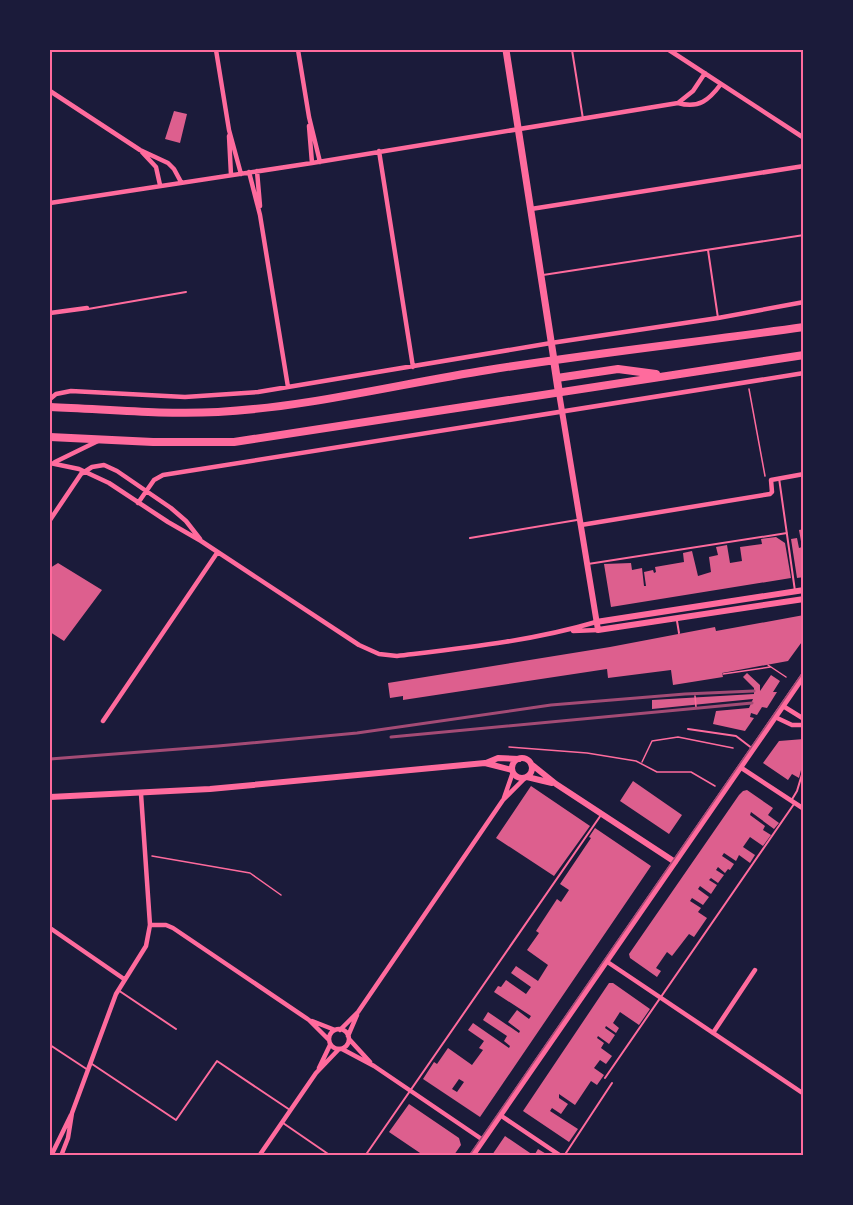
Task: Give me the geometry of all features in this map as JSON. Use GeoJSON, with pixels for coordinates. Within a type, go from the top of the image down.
{"type":"FeatureCollection","features":[{"type":"Feature","properties":{"kind":"highway"},"geometry":{"type":"LineString","coordinates":[[50,407],[193,412],[235,410],[292,403],[554,360],[804,327]]}},
{"type":"Feature","properties":{"kind":"highway"},"geometry":{"type":"LineString","coordinates":[[50,437],[153,442],[234,442],[804,355]]}},
{"type":"Feature","properties":{"kind":"highway"},"geometry":{"type":"LineString","coordinates":[[554,360],[559,393]]}},
{"type":"Feature","properties":{"kind":"highway"},"geometry":{"type":"LineString","coordinates":[[557,378],[618,369],[662,375]]}},
{"type":"Feature","properties":{"kind":"main road"},"geometry":{"type":"LineString","coordinates":[[506,50],[554,360]]}},
{"type":"Feature","properties":{"kind":"street"},"geometry":{"type":"LineString","coordinates":[[216,50],[229,130],[241,174]]}},
{"type":"Feature","properties":{"kind":"street"},"geometry":{"type":"LineString","coordinates":[[298,50],[309,117],[320,162]]}},
{"type":"Feature","properties":{"kind":"street"},"geometry":{"type":"LineString","coordinates":[[669,50],[804,138]]}},
{"type":"Feature","properties":{"kind":"street"},"geometry":{"type":"LineString","coordinates":[[678,103],[693,91],[705,73]]}},
{"type":"Feature","properties":{"kind":"street"},"geometry":{"type":"LineString","coordinates":[[50,203],[320,162],[678,103],[687,106],[699,104],[711,96],[722,84]]}},
{"type":"Feature","properties":{"kind":"street"},"geometry":{"type":"LineString","coordinates":[[50,91],[141,150],[168,163],[181,182]]}},
{"type":"Feature","properties":{"kind":"street"},"geometry":{"type":"LineString","coordinates":[[309,117],[312,163]]}},
{"type":"Feature","properties":{"kind":"street"},"geometry":{"type":"LineString","coordinates":[[229,130],[231,175]]}},
{"type":"Feature","properties":{"kind":"street"},"geometry":{"type":"LineString","coordinates":[[141,150],[156,167],[160,185]]}},
{"type":"Feature","properties":{"kind":"street"},"geometry":{"type":"LineString","coordinates":[[379,151],[413,367]]}},
{"type":"Feature","properties":{"kind":"street"},"geometry":{"type":"LineString","coordinates":[[531,209],[804,166]]}},
{"type":"Feature","properties":{"kind":"street"},"geometry":{"type":"LineString","coordinates":[[257,171],[260,215]]}},
{"type":"Feature","properties":{"kind":"street"},"geometry":{"type":"LineString","coordinates":[[249,172],[260,215],[288,387]]}},
{"type":"Feature","properties":{"kind":"street"},"geometry":{"type":"LineString","coordinates":[[50,399],[56,394],[71,391],[195,397],[235,395],[718,318],[804,302]]}},
{"type":"Feature","properties":{"kind":"street"},"geometry":{"type":"LineString","coordinates":[[50,314],[87,308]]}},
{"type":"Feature","properties":{"kind":"street"},"geometry":{"type":"LineString","coordinates":[[138,502],[156,478],[164,475],[804,373]]}},
{"type":"Feature","properties":{"kind":"street"},"geometry":{"type":"LineString","coordinates":[[559,393],[598,630]]}},
{"type":"Feature","properties":{"kind":"street"},"geometry":{"type":"LineString","coordinates":[[51,463],[104,439]]}},
{"type":"Feature","properties":{"kind":"street"},"geometry":{"type":"LineString","coordinates":[[51,463],[84,471],[109,483],[359,645],[380,654],[397,656],[564,632],[598,630],[800,599],[795,591]]}},
{"type":"Feature","properties":{"kind":"street"},"geometry":{"type":"LineString","coordinates":[[50,520],[84,471],[97,465],[109,466],[182,517],[201,541]]}},
{"type":"Feature","properties":{"kind":"street"},"geometry":{"type":"LineString","coordinates":[[580,522],[770,494],[772,492],[771,480],[804,474]]}},
{"type":"Feature","properties":{"kind":"street"},"geometry":{"type":"LineString","coordinates":[[103,721],[217,553]]}},
{"type":"Feature","properties":{"kind":"street"},"geometry":{"type":"LineString","coordinates":[[564,632],[597,622],[804,590]]}},
{"type":"Feature","properties":{"kind":"street"},"geometry":{"type":"LineString","coordinates":[[739,600],[740,608]]}},
{"type":"Feature","properties":{"kind":"street"},"geometry":{"type":"LineString","coordinates":[[665,612],[666,620]]}},
{"type":"Feature","properties":{"kind":"street"},"geometry":{"type":"LineString","coordinates":[[472,1155],[804,675]]}},
{"type":"Feature","properties":{"kind":"street"},"geometry":{"type":"LineString","coordinates":[[783,705],[804,719]]}},
{"type":"Feature","properties":{"kind":"street"},"geometry":{"type":"LineString","coordinates":[[775,717],[792,725],[804,725]]}},
{"type":"Feature","properties":{"kind":"street"},"geometry":{"type":"LineString","coordinates":[[485,764],[498,758],[526,759],[556,784],[675,862]]}},
{"type":"Feature","properties":{"kind":"street"},"geometry":{"type":"LineString","coordinates":[[503,800],[513,763],[519,759]]}},
{"type":"Feature","properties":{"kind":"street"},"geometry":{"type":"LineString","coordinates":[[50,797],[141,794],[485,764],[512,771],[519,778],[526,777],[556,784]]}},
{"type":"Feature","properties":{"kind":"street"},"geometry":{"type":"LineString","coordinates":[[316,1073],[347,1045],[358,1012],[503,800],[531,771],[531,764]]}},
{"type":"Feature","properties":{"kind":"street"},"geometry":{"type":"LineString","coordinates":[[740,767],[804,809]]}},
{"type":"Feature","properties":{"kind":"street"},"geometry":{"type":"LineString","coordinates":[[62,1155],[68,1138],[72,1113],[118,990],[146,946],[150,926],[141,794]]}},
{"type":"Feature","properties":{"kind":"street"},"geometry":{"type":"LineString","coordinates":[[150,926],[169,926],[309,1020],[330,1042],[374,1066],[483,1140]]}},
{"type":"Feature","properties":{"kind":"street"},"geometry":{"type":"LineString","coordinates":[[50,928],[124,979]]}},
{"type":"Feature","properties":{"kind":"street"},"geometry":{"type":"LineString","coordinates":[[606,961],[804,1094]]}},
{"type":"Feature","properties":{"kind":"street"},"geometry":{"type":"LineString","coordinates":[[713,1033],[755,970]]}},
{"type":"Feature","properties":{"kind":"street"},"geometry":{"type":"LineString","coordinates":[[259,1155],[316,1073],[330,1042],[331,1034],[358,1012]]}},
{"type":"Feature","properties":{"kind":"street"},"geometry":{"type":"LineString","coordinates":[[309,1020],[338,1030],[348,1037],[374,1066]]}},
{"type":"Feature","properties":{"kind":"street"},"geometry":{"type":"LineString","coordinates":[[52,1155],[63,1127],[72,1113]]}},
{"type":"Feature","properties":{"kind":"street"},"geometry":{"type":"LineString","coordinates":[[501,1115],[562,1155]]}},
{"type":"Feature","properties":{"kind":"lane"},"geometry":{"type":"LineString","coordinates":[[572,50],[583,119]]}},
{"type":"Feature","properties":{"kind":"lane"},"geometry":{"type":"LineString","coordinates":[[540,275],[804,235]]}},
{"type":"Feature","properties":{"kind":"lane"},"geometry":{"type":"LineString","coordinates":[[708,250],[718,318]]}},
{"type":"Feature","properties":{"kind":"lane"},"geometry":{"type":"LineString","coordinates":[[87,308],[186,292]]}},
{"type":"Feature","properties":{"kind":"lane"},"geometry":{"type":"LineString","coordinates":[[779,478],[795,591]]}},
{"type":"Feature","properties":{"kind":"lane"},"geometry":{"type":"LineString","coordinates":[[470,538],[580,522]]}},
{"type":"Feature","properties":{"kind":"lane"},"geometry":{"type":"LineString","coordinates":[[587,565],[787,533]]}},
{"type":"Feature","properties":{"kind":"lane"},"geometry":{"type":"LineString","coordinates":[[676,618],[679,633]]}},
{"type":"Feature","properties":{"kind":"lane"},"geometry":{"type":"LineString","coordinates":[[688,729],[737,736],[753,749]]}},
{"type":"Feature","properties":{"kind":"lane"},"geometry":{"type":"LineString","coordinates":[[605,1078],[793,802],[803,771]]}},
{"type":"Feature","properties":{"kind":"lane"},"geometry":{"type":"LineString","coordinates":[[364,1155],[601,814]]}},
{"type":"Feature","properties":{"kind":"lane"},"geometry":{"type":"LineString","coordinates":[[118,990],[176,1029]]}},
{"type":"Feature","properties":{"kind":"lane"},"geometry":{"type":"LineString","coordinates":[[50,1045],[87,1070]]}},
{"type":"Feature","properties":{"kind":"lane"},"geometry":{"type":"LineString","coordinates":[[90,1063],[176,1120],[216,1061],[290,1110]]}},
{"type":"Feature","properties":{"kind":"lane"},"geometry":{"type":"LineString","coordinates":[[562,1155],[612,1083]]}},
{"type":"Feature","properties":{"kind":"lane"},"geometry":{"type":"LineString","coordinates":[[282,1122],[330,1155]]}},
{"type":"Feature","properties":{"kind":"path"},"geometry":{"type":"LineString","coordinates":[[748,383],[764,475],[771,480]]}},
{"type":"Feature","properties":{"kind":"path"},"geometry":{"type":"LineString","coordinates":[[723,674],[769,666],[786,677]]}},
{"type":"Feature","properties":{"kind":"path"},"geometry":{"type":"LineString","coordinates":[[695,696],[696,706]]}},
{"type":"Feature","properties":{"kind":"path"},"geometry":{"type":"LineString","coordinates":[[642,763],[652,741],[678,737],[733,748]]}},
{"type":"Feature","properties":{"kind":"path"},"geometry":{"type":"LineString","coordinates":[[509,747],[587,753],[642,763],[657,772],[691,772],[723,792]]}},
{"type":"Feature","properties":{"kind":"path"},"geometry":{"type":"LineString","coordinates":[[145,855],[250,873],[280,895]]}},
{"type":"Feature","properties":{"kind":"building"},"geometry":{"type":"Polygon","coordinates":[[[174,111],[187,114],[180,143],[165,139],[174,111]]]}},
{"type":"Feature","properties":{"kind":"building"},"geometry":{"type":"Polygon","coordinates":[[[804,529],[804,577],[797,578],[791,539],[797,538],[799,548],[802,547],[799,530],[804,529]]]}},
{"type":"Feature","properties":{"kind":"building"},"geometry":{"type":"Polygon","coordinates":[[[776,537],[785,543],[791,578],[611,607],[604,564],[631,563],[632,570],[642,568],[644,586],[646,586],[644,572],[653,570],[654,573],[656,572],[655,567],[684,562],[683,553],[692,551],[698,576],[711,572],[709,557],[718,555],[716,547],[727,545],[730,563],[742,561],[740,547],[762,544],[761,539],[776,537]]]}},
{"type":"Feature","properties":{"kind":"building"},"geometry":{"type":"Polygon","coordinates":[[[58,563],[102,590],[64,641],[50,632],[50,568],[58,563]]]}},
{"type":"Feature","properties":{"kind":"building"},"geometry":{"type":"Polygon","coordinates":[[[804,615],[804,639],[788,661],[722,673],[723,677],[673,685],[671,670],[608,678],[607,669],[403,700],[403,696],[390,698],[388,683],[610,647],[715,627],[716,631],[804,615]]]}},
{"type":"Feature","properties":{"kind":"building"},"geometry":{"type":"Polygon","coordinates":[[[747,673],[760,685],[760,691],[771,675],[780,681],[773,692],[777,692],[767,708],[762,707],[757,715],[751,713],[750,717],[754,718],[745,731],[713,724],[716,711],[749,708],[753,699],[652,709],[652,700],[754,694],[754,688],[743,677],[747,673]]]}},
{"type":"Feature","properties":{"kind":"building"},"geometry":{"type":"Polygon","coordinates":[[[804,739],[804,770],[801,770],[799,778],[792,774],[788,780],[763,763],[779,741],[804,739]]]}},
{"type":"Feature","properties":{"kind":"building"},"geometry":{"type":"Polygon","coordinates":[[[633,781],[682,815],[669,834],[620,801],[633,781]]]}},
{"type":"Feature","properties":{"kind":"building"},"geometry":{"type":"Polygon","coordinates":[[[531,786],[590,826],[554,876],[496,838],[531,786]]]}},
{"type":"Feature","properties":{"kind":"building"},"geometry":{"type":"Polygon","coordinates":[[[747,790],[773,808],[768,815],[779,823],[774,829],[751,812],[750,815],[765,826],[763,830],[771,835],[763,846],[750,837],[743,847],[755,855],[750,863],[739,855],[736,861],[724,853],[722,856],[734,864],[730,870],[728,869],[725,873],[718,867],[716,870],[724,875],[718,883],[711,878],[709,880],[717,885],[711,894],[700,886],[698,889],[709,897],[703,905],[692,898],[690,901],[701,908],[698,912],[707,918],[694,937],[689,934],[672,956],[667,952],[656,968],[661,971],[657,977],[630,958],[629,954],[739,795],[747,790]]]}},
{"type":"Feature","properties":{"kind":"building"},"geometry":{"type":"Polygon","coordinates":[[[595,828],[651,866],[480,1117],[423,1079],[434,1062],[437,1064],[448,1048],[472,1065],[483,1050],[479,1048],[484,1041],[468,1030],[473,1023],[509,1048],[510,1046],[504,1041],[507,1036],[483,1020],[488,1012],[519,1033],[520,1031],[508,1022],[517,1010],[529,1019],[531,1016],[494,992],[506,980],[526,994],[531,987],[511,973],[516,966],[538,981],[548,965],[527,950],[539,933],[536,931],[557,899],[561,902],[569,890],[560,884],[591,838],[589,837],[595,828]],[[459,1079],[452,1089],[457,1092],[464,1082],[459,1079]]]}},
{"type":"Feature","properties":{"kind":"building"},"geometry":{"type":"Polygon","coordinates":[[[609,983],[613,983],[650,1009],[639,1025],[620,1012],[613,1023],[619,1028],[616,1033],[606,1026],[605,1028],[615,1035],[609,1044],[598,1036],[597,1038],[604,1043],[601,1048],[612,1056],[606,1064],[600,1060],[594,1068],[604,1075],[597,1085],[591,1081],[575,1105],[559,1094],[559,1098],[568,1104],[561,1114],[552,1108],[550,1111],[578,1129],[569,1142],[523,1111],[609,983]]]}},
{"type":"Feature","properties":{"kind":"building"},"geometry":{"type":"Polygon","coordinates":[[[409,1104],[459,1138],[461,1145],[454,1155],[423,1155],[389,1132],[409,1104]]]}},
{"type":"Feature","properties":{"kind":"building"},"geometry":{"type":"Polygon","coordinates":[[[505,1136],[533,1155],[492,1155],[505,1136]]]}},
{"type":"Feature","properties":{"kind":"building"},"geometry":{"type":"Polygon","coordinates":[[[538,1149],[548,1155],[535,1154],[538,1149]]]}},
{"type":"Feature","properties":{"kind":"tram line"},"geometry":{"type":"LineString","coordinates":[[469,1156],[804,671]]}},
{"type":"Feature","properties":{"kind":"railway"},"geometry":{"type":"LineString","coordinates":[[50,759],[357,733],[551,705],[754,691]]}},
{"type":"Feature","properties":{"kind":"railway"},"geometry":{"type":"LineString","coordinates":[[391,737],[752,703]]}}]}
